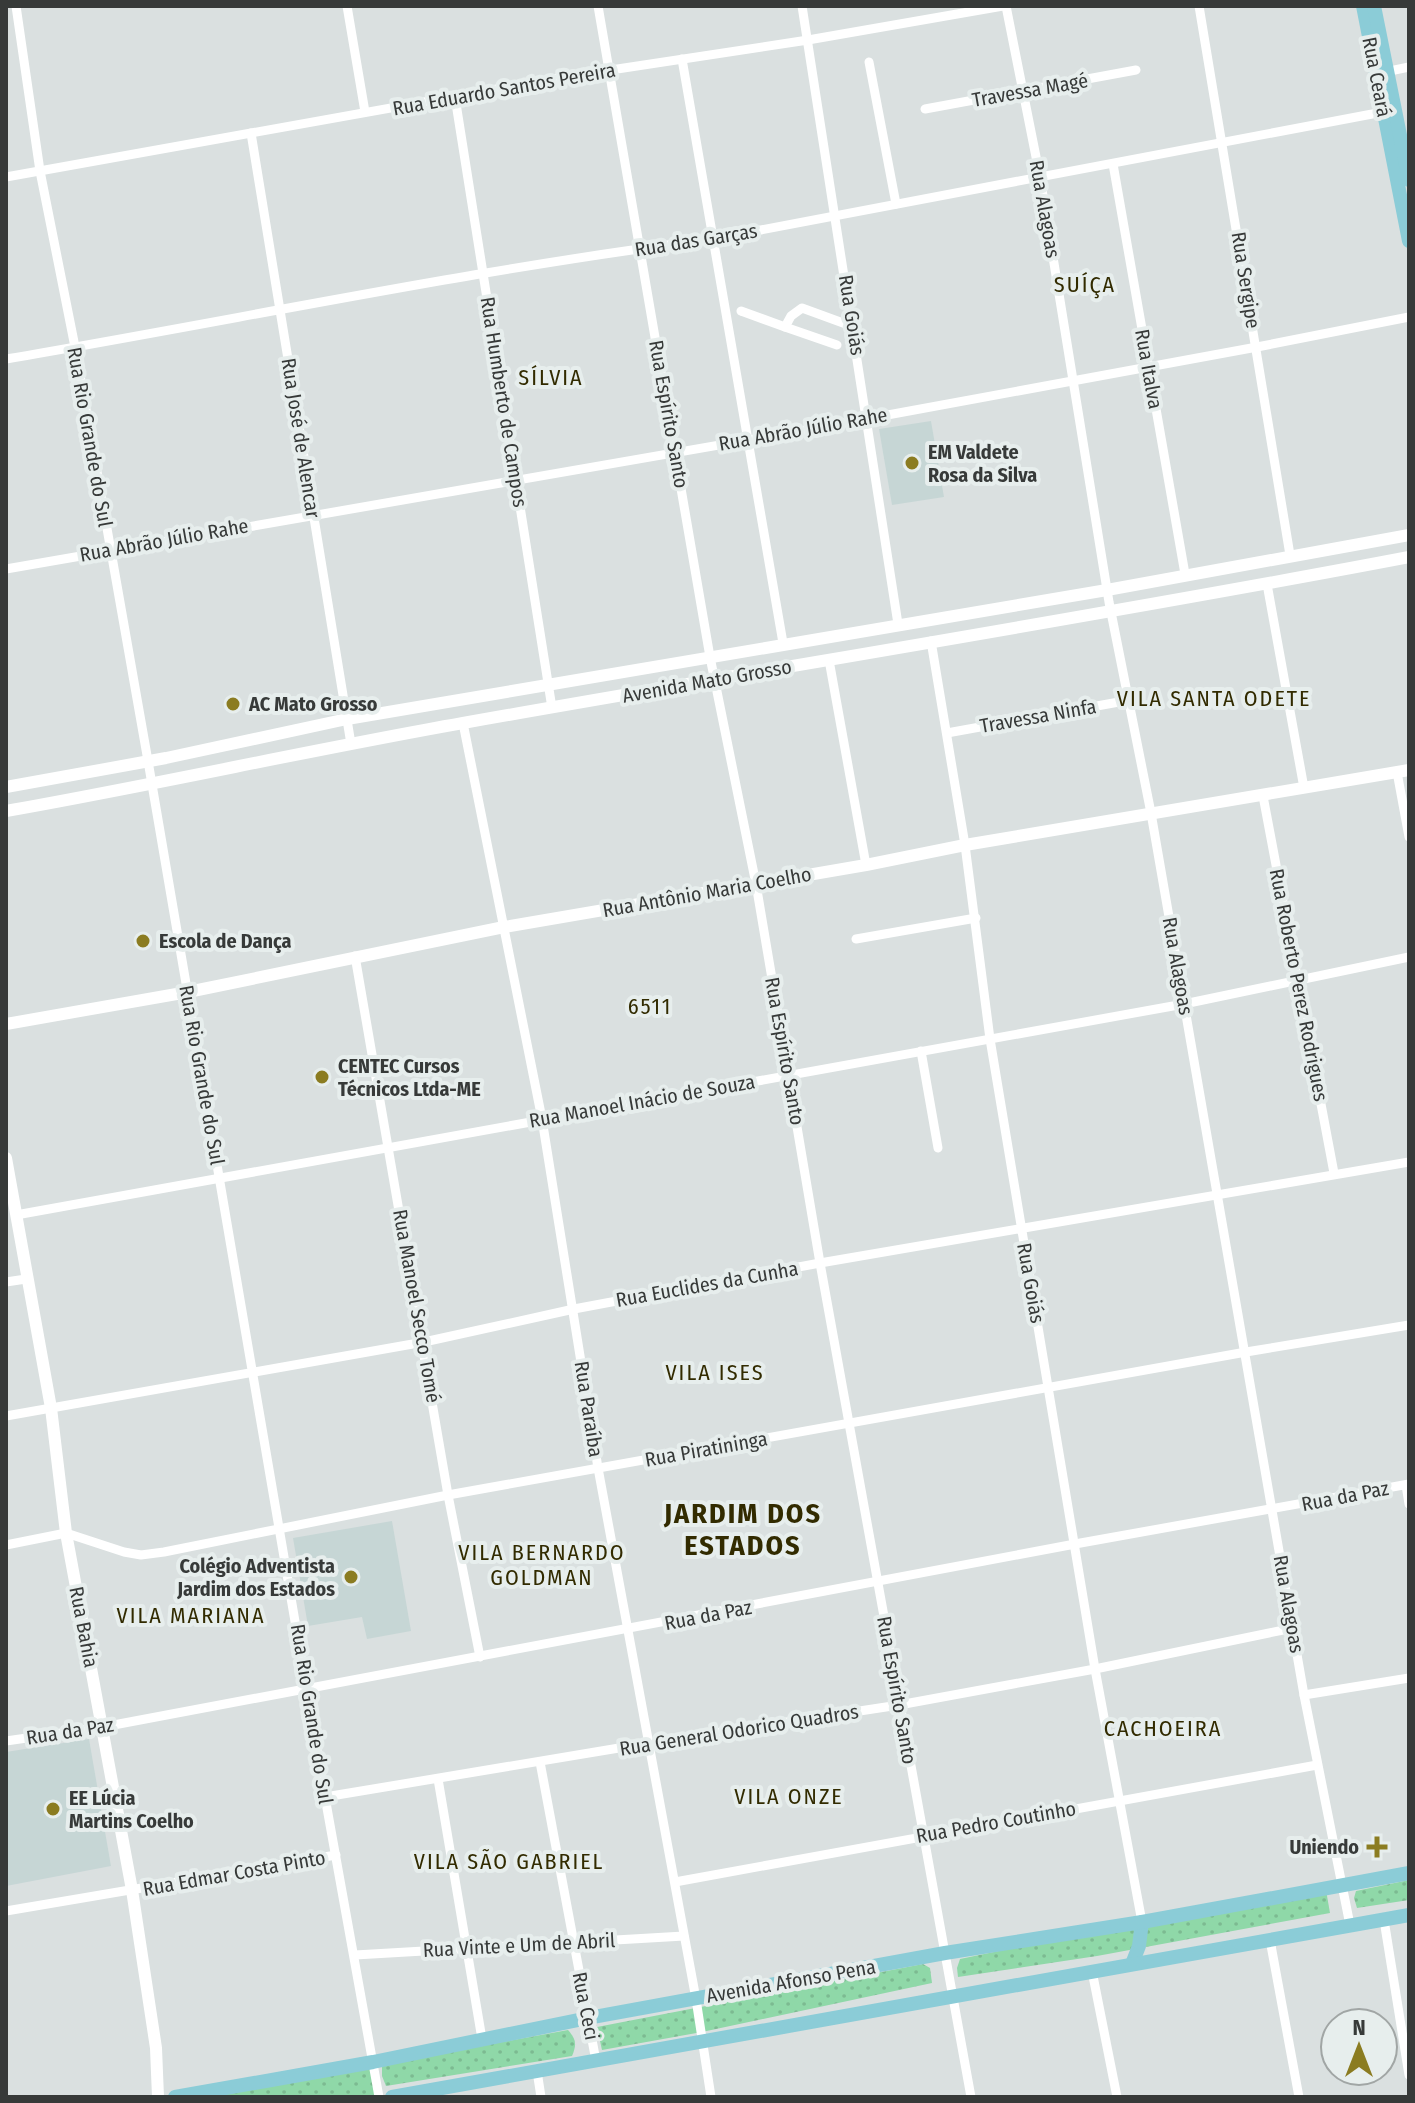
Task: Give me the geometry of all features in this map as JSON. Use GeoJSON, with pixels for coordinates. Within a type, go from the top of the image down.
{"type":"FeatureCollection","features":[{"type":"Feature","properties":{"kind":"main road","name":"Rua Ceará"},"geometry":{"type":"LineString","coordinates":[[1363,6],[1389,111],[1409,241]]}},
{"type":"Feature","properties":{"kind":"main road","name":"Rua Ceará"},"geometry":{"type":"LineString","coordinates":[[1374,6],[1381,73]]}},
{"type":"Feature","properties":{"kind":"main road","name":"Rua Ceará"},"geometry":{"type":"LineString","coordinates":[[1389,111],[1409,180]]}},
{"type":"Feature","properties":{"kind":"main road","name":"Avenida Mato Grosso"},"geometry":{"type":"LineString","coordinates":[[6,787],[347,719],[1107,590],[1409,535]]}},
{"type":"Feature","properties":{"kind":"main road","name":"Avenida Mato Grosso"},"geometry":{"type":"LineString","coordinates":[[6,811],[463,723],[1111,612],[1407,557]]}},
{"type":"Feature","properties":{"kind":"main road"},"geometry":{"type":"LineString","coordinates":[[1185,574],[1195,596]]}},
{"type":"Feature","properties":{"kind":"main road"},"geometry":{"type":"LineString","coordinates":[[931,641],[931,631],[939,617]]}},
{"type":"Feature","properties":{"kind":"main road"},"geometry":{"type":"LineString","coordinates":[[904,623],[915,631],[916,644]]}},
{"type":"Feature","properties":{"kind":"main road","name":"Rua Antônio Maria Coelho"},"geometry":{"type":"LineString","coordinates":[[6,1024],[188,992],[504,927],[1403,771]]}},
{"type":"Feature","properties":{"kind":"main road","name":"Rua Bahia"},"geometry":{"type":"LineString","coordinates":[[6,1158],[51,1408],[66,1533],[132,1890],[156,2048],[158,2097]]}},
{"type":"Feature","properties":{"kind":"main road","name":"Avenida Afonso Pena"},"geometry":{"type":"LineString","coordinates":[[175,2097],[945,1953],[1142,1922],[1409,1873]]}},
{"type":"Feature","properties":{"kind":"main road"},"geometry":{"type":"LineString","coordinates":[[392,2097],[1409,1915]]}},
{"type":"Feature","properties":{"kind":"main road"},"geometry":{"type":"LineString","coordinates":[[1132,1964],[1139,1946],[1142,1922]]}},
{"type":"Feature","properties":{"kind":"street","name":"Rua Rio Grande do Sul"},"geometry":{"type":"LineString","coordinates":[[16,6],[40,171],[75,347],[148,761],[379,2097]]}},
{"type":"Feature","properties":{"kind":"street"},"geometry":{"type":"LineString","coordinates":[[347,6],[365,112]]}},
{"type":"Feature","properties":{"kind":"street","name":"Rua Espírito Santo"},"geometry":{"type":"LineString","coordinates":[[598,6],[710,657],[756,884],[820,1263],[971,2097]]}},
{"type":"Feature","properties":{"kind":"street","name":"Rua Goiás"},"geometry":{"type":"LineString","coordinates":[[802,6],[904,623]]}},
{"type":"Feature","properties":{"kind":"street","name":"Rua Eduardo Santos Pereira"},"geometry":{"type":"LineString","coordinates":[[6,177],[609,70],[1004,6]]}},
{"type":"Feature","properties":{"kind":"street","name":"Rua Alagoas"},"geometry":{"type":"LineString","coordinates":[[1004,6],[1040,177],[1107,590],[1151,813],[1304,1695],[1350,1925]]}},
{"type":"Feature","properties":{"kind":"street","name":"Rua Sergipe"},"geometry":{"type":"LineString","coordinates":[[1199,6],[1290,555]]}},
{"type":"Feature","properties":{"kind":"street"},"geometry":{"type":"LineString","coordinates":[[682,59],[783,643]]}},
{"type":"Feature","properties":{"kind":"street"},"geometry":{"type":"LineString","coordinates":[[869,62],[896,204]]}},
{"type":"Feature","properties":{"kind":"street"},"geometry":{"type":"LineString","coordinates":[[1381,73],[1409,67]]}},
{"type":"Feature","properties":{"kind":"street","name":"Travessa Magé"},"geometry":{"type":"LineString","coordinates":[[925,109],[1136,70]]}},
{"type":"Feature","properties":{"kind":"street","name":"Rua Humberto de Campos"},"geometry":{"type":"LineString","coordinates":[[455,97],[552,708]]}},
{"type":"Feature","properties":{"kind":"street","name":"Rua das Garças"},"geometry":{"type":"LineString","coordinates":[[6,359],[640,248],[713,239],[1389,111]]}},
{"type":"Feature","properties":{"kind":"street","name":"Rua José de Alencar"},"geometry":{"type":"LineString","coordinates":[[251,133],[351,744]]}},
{"type":"Feature","properties":{"kind":"street","name":"Rua Italva"},"geometry":{"type":"LineString","coordinates":[[1113,164],[1185,574]]}},
{"type":"Feature","properties":{"kind":"street"},"geometry":{"type":"LineString","coordinates":[[785,327],[791,316],[802,308],[854,327]]}},
{"type":"Feature","properties":{"kind":"street"},"geometry":{"type":"LineString","coordinates":[[741,311],[837,345]]}},
{"type":"Feature","properties":{"kind":"street","name":"Rua Abrão Júlio Rahe"},"geometry":{"type":"LineString","coordinates":[[6,569],[868,418],[1409,317]]}},
{"type":"Feature","properties":{"kind":"street"},"geometry":{"type":"LineString","coordinates":[[1267,584],[1304,788]]}},
{"type":"Feature","properties":{"kind":"street","name":"Rua Goiás"},"geometry":{"type":"LineString","coordinates":[[931,641],[976,918],[990,1039],[1095,1669],[1142,1922]]}},
{"type":"Feature","properties":{"kind":"street"},"geometry":{"type":"LineString","coordinates":[[829,660],[866,865]]}},
{"type":"Feature","properties":{"kind":"street","name":"Travessa Ninfa"},"geometry":{"type":"LineString","coordinates":[[947,733],[1130,700]]}},
{"type":"Feature","properties":{"kind":"street","name":"Rua Paraíba"},"geometry":{"type":"LineString","coordinates":[[463,723],[542,1119],[598,1468],[675,1882],[711,2097]]}},
{"type":"Feature","properties":{"kind":"street"},"geometry":{"type":"LineString","coordinates":[[1403,771],[1409,837]]}},
{"type":"Feature","properties":{"kind":"street","name":"Rua Roberto Perez Rodrigues"},"geometry":{"type":"LineString","coordinates":[[1263,796],[1334,1173]]}},
{"type":"Feature","properties":{"kind":"street"},"geometry":{"type":"LineString","coordinates":[[856,939],[976,918]]}},
{"type":"Feature","properties":{"kind":"street","name":"Rua Manoel Secco Tomé"},"geometry":{"type":"LineString","coordinates":[[355,956],[448,1495],[480,1657]]}},
{"type":"Feature","properties":{"kind":"street","name":"Rua Manoel Inácio de Souza"},"geometry":{"type":"LineString","coordinates":[[16,1215],[1184,1004],[1409,957]]}},
{"type":"Feature","properties":{"kind":"street"},"geometry":{"type":"LineString","coordinates":[[921,1051],[938,1148]]}},
{"type":"Feature","properties":{"kind":"street","name":"Rua Euclides da Cunha"},"geometry":{"type":"LineString","coordinates":[[6,1416],[424,1342],[574,1309],[820,1263],[1409,1162]]}},
{"type":"Feature","properties":{"kind":"street"},"geometry":{"type":"LineString","coordinates":[[6,1282],[26,1279]]}},
{"type":"Feature","properties":{"kind":"street","name":"Rua Piratininga"},"geometry":{"type":"LineString","coordinates":[[6,1545],[66,1533],[141,1555],[448,1495],[1409,1325]]}},
{"type":"Feature","properties":{"kind":"street"},"geometry":{"type":"LineString","coordinates":[[1407,1484],[1409,1504]]}},
{"type":"Feature","properties":{"kind":"street","name":"Rua da Paz"},"geometry":{"type":"LineString","coordinates":[[6,1741],[103,1727],[1407,1484]]}},
{"type":"Feature","properties":{"kind":"street","name":"Rua General Odorico Quadros"},"geometry":{"type":"LineString","coordinates":[[325,1797],[899,1705],[1293,1628]]}},
{"type":"Feature","properties":{"kind":"street"},"geometry":{"type":"LineString","coordinates":[[1304,1695],[1409,1678]]}},
{"type":"Feature","properties":{"kind":"street","name":"Rua Ceci"},"geometry":{"type":"LineString","coordinates":[[540,1762],[596,2061]]}},
{"type":"Feature","properties":{"kind":"street","name":"Rua Pedro Coutinho"},"geometry":{"type":"LineString","coordinates":[[675,1882],[1317,1765]]}},
{"type":"Feature","properties":{"kind":"street"},"geometry":{"type":"LineString","coordinates":[[438,1779],[482,2039]]}},
{"type":"Feature","properties":{"kind":"street","name":"Rua Edmar Costa Pinto"},"geometry":{"type":"LineString","coordinates":[[6,1911],[336,1855]]}},
{"type":"Feature","properties":{"kind":"street"},"geometry":{"type":"LineString","coordinates":[[1384,1920],[1409,2075]]}},
{"type":"Feature","properties":{"kind":"street","name":"Rua Vinte e Um de Abril"},"geometry":{"type":"LineString","coordinates":[[355,1955],[684,1936]]}},
{"type":"Feature","properties":{"kind":"street"},"geometry":{"type":"LineString","coordinates":[[1270,1940],[1299,2097]]}},
{"type":"Feature","properties":{"kind":"street"},"geometry":{"type":"LineString","coordinates":[[1092,1971],[1117,2097]]}},
{"type":"Feature","properties":{"kind":"street"},"geometry":{"type":"LineString","coordinates":[[537,2071],[541,2097]]}},
{"type":"Feature","properties":{"kind":"shaded area","name":"EM Valdete Rosa da Silva"},"geometry":{"type":"Polygon","coordinates":[[[931,421],[944,497],[892,505],[879,429],[931,421]]]}},
{"type":"Feature","properties":{"kind":"shaded area","name":"Colégio Adventista Jardim dos Estados"},"geometry":{"type":"Polygon","coordinates":[[[392,1521],[411,1631],[367,1639],[362,1617],[308,1626],[293,1538],[392,1521]]]}},
{"type":"Feature","properties":{"kind":"shaded area","name":"EE Lúcia Martins Coelho"},"geometry":{"type":"Polygon","coordinates":[[[89,1739],[111,1866],[6,1886],[6,1752],[89,1739]]]}},
{"type":"Feature","properties":{"kind":"green space"},"geometry":{"type":"Polygon","coordinates":[[[1409,1880],[1409,1900],[1357,1908],[1354,1898],[1356,1891],[1409,1880]]]}},
{"type":"Feature","properties":{"kind":"green space"},"geometry":{"type":"Polygon","coordinates":[[[1326,1890],[1330,1913],[1097,1956],[958,1977],[960,1959],[1326,1890]]]}},
{"type":"Feature","properties":{"kind":"green space"},"geometry":{"type":"Polygon","coordinates":[[[923,1964],[930,1968],[932,1983],[602,2050],[597,2027],[923,1964]]]}},
{"type":"Feature","properties":{"kind":"green space"},"geometry":{"type":"Polygon","coordinates":[[[568,2030],[575,2042],[572,2056],[386,2086],[382,2076],[382,2064],[568,2030]]]}},
{"type":"Feature","properties":{"kind":"green space"},"geometry":{"type":"Polygon","coordinates":[[[373,2062],[379,2097],[175,2097],[373,2062]]]}},
{"type":"Feature","properties":{"kind":"place","name":"EM Valdete Rosa da Silva"},"geometry":{"type":"Point","coordinates":[912,463]}},
{"type":"Feature","properties":{"kind":"place","name":"AC Mato Grosso"},"geometry":{"type":"Point","coordinates":[233,704]}},
{"type":"Feature","properties":{"kind":"place","name":"Escola de Dança"},"geometry":{"type":"Point","coordinates":[143,941]}},
{"type":"Feature","properties":{"kind":"place","name":"CENTEC Cursos Técnicos Ltda-ME"},"geometry":{"type":"Point","coordinates":[322,1077]}},
{"type":"Feature","properties":{"kind":"place","name":"Colégio Adventista Jardim dos Estados"},"geometry":{"type":"Point","coordinates":[351,1577]}},
{"type":"Feature","properties":{"kind":"place","name":"EE Lúcia Martins Coelho"},"geometry":{"type":"Point","coordinates":[53,1809]}},
{"type":"Feature","properties":{"kind":"place","name":"Uniendo"},"geometry":{"type":"Point","coordinates":[1377,1847]}},
{"type":"Feature","properties":{"kind":"district","name":"SUÍÇA"},"geometry":{"type":"Point","coordinates":[1085,284]}},
{"type":"Feature","properties":{"kind":"district","name":"SÍLVIA"},"geometry":{"type":"Point","coordinates":[551,377]}},
{"type":"Feature","properties":{"kind":"district","name":"VILA SANTA ODETE"},"geometry":{"type":"Point","coordinates":[1214,698]}},
{"type":"Feature","properties":{"kind":"district","name":"6511"},"geometry":{"type":"Point","coordinates":[650,1006]}},
{"type":"Feature","properties":{"kind":"district","name":"VILA ISES"},"geometry":{"type":"Point","coordinates":[715,1372]}},
{"type":"Feature","properties":{"kind":"district","name":"JARDIM DOS ESTADOS"},"geometry":{"type":"Point","coordinates":[743,1529]}},
{"type":"Feature","properties":{"kind":"district","name":"VILA BERNARDO GOLDMAN"},"geometry":{"type":"Point","coordinates":[542,1564]}},
{"type":"Feature","properties":{"kind":"district","name":"VILA MARIANA"},"geometry":{"type":"Point","coordinates":[191,1615]}},
{"type":"Feature","properties":{"kind":"district","name":"CACHOEIRA"},"geometry":{"type":"Point","coordinates":[1163,1728]}},
{"type":"Feature","properties":{"kind":"district","name":"VILA ONZE"},"geometry":{"type":"Point","coordinates":[789,1796]}},
{"type":"Feature","properties":{"kind":"district","name":"VILA SÃO GABRIEL"},"geometry":{"type":"Point","coordinates":[509,1861]}}]}
